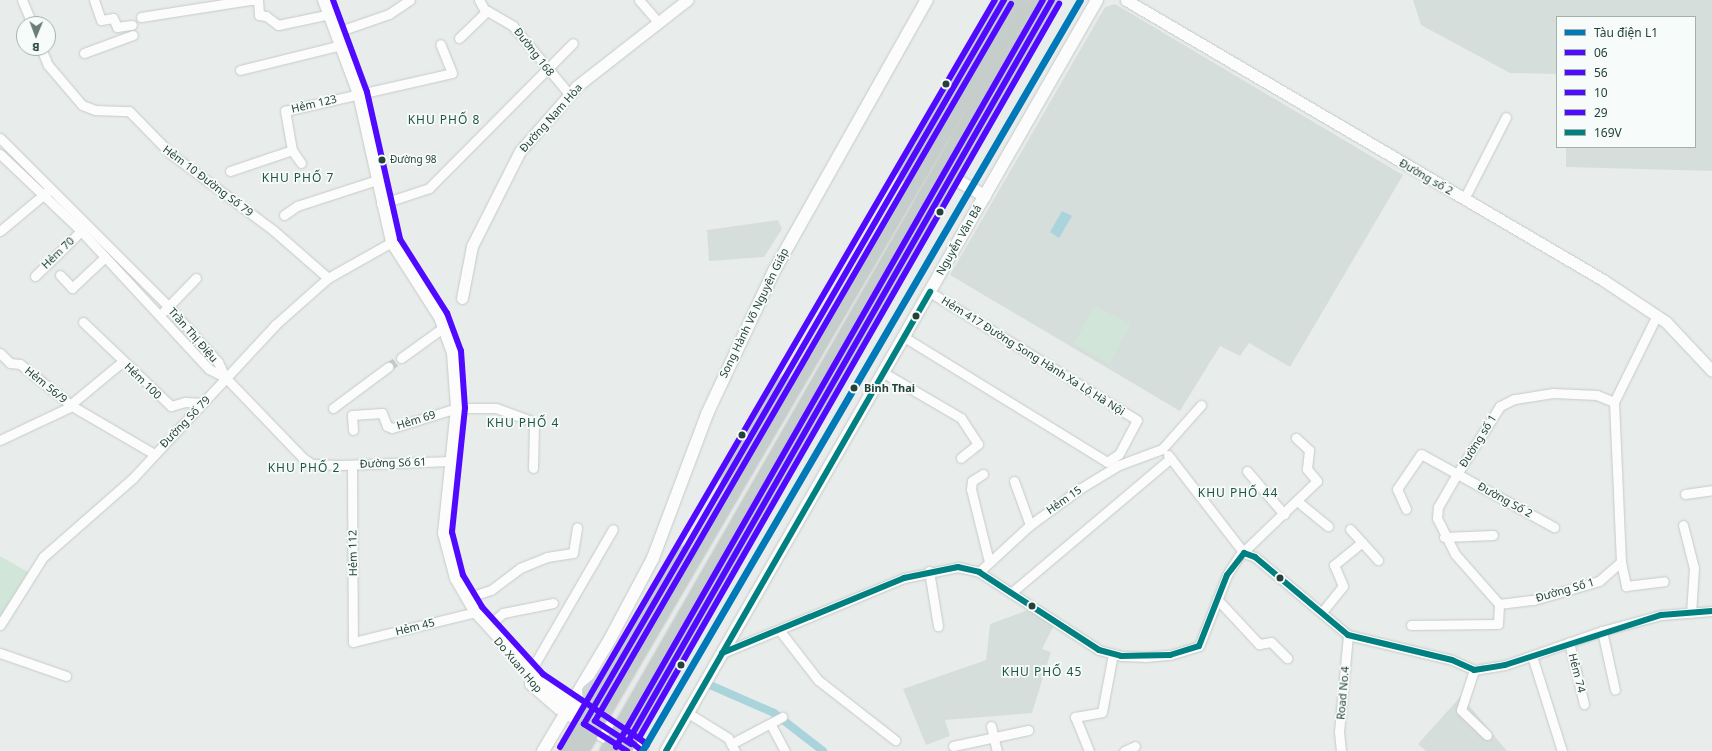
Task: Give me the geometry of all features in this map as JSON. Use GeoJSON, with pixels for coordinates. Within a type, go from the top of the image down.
{"type":"FeatureCollection","features":[{"type":"Feature","properties":{"kind":"highway"},"geometry":{"type":"LineString","coordinates":[[580,751],[591,722],[596,701],[893,196],[1004,0]]}},
{"type":"Feature","properties":{"kind":"highway"},"geometry":{"type":"LineString","coordinates":[[567,751],[612,695],[1020,0]]}},
{"type":"Feature","properties":{"kind":"highway"},"geometry":{"type":"LineString","coordinates":[[620,745],[946,173],[1038,0]]}},
{"type":"Feature","properties":{"kind":"highway"},"geometry":{"type":"LineString","coordinates":[[946,173],[1052,0]]}},
{"type":"Feature","properties":{"kind":"highway"},"geometry":{"type":"LineString","coordinates":[[596,701],[612,695]]}},
{"type":"Feature","properties":{"kind":"main road","name":"Do Xuan Hop"},"geometry":{"type":"LineString","coordinates":[[324,0],[359,94],[381,204],[392,242],[425,290],[444,327],[453,353],[457,408],[453,461],[444,534],[447,552],[466,598],[476,612],[530,672],[565,706]]}},
{"type":"Feature","properties":{"kind":"main road","name":"Song Hành Võ Nguyên Giáp"},"geometry":{"type":"LineString","coordinates":[[543,751],[598,644],[610,639],[653,558],[707,414],[774,271],[927,0]]}},
{"type":"Feature","properties":{"kind":"main road","name":"Nguyễn Văn Bá"},"geometry":{"type":"LineString","coordinates":[[666,751],[1097,0]]}},
{"type":"Feature","properties":{"kind":"main road"},"geometry":{"type":"LineString","coordinates":[[946,173],[985,196]]}},
{"type":"Feature","properties":{"kind":"main road","name":"Do Xuan Hop"},"geometry":{"type":"LineString","coordinates":[[490,628],[495,640],[530,683],[591,722],[620,745],[642,751]]}},
{"type":"Feature","properties":{"kind":"main road","name":"Song Hành Võ Nguyên Giáp"},"geometry":{"type":"LineString","coordinates":[[534,751],[565,706]]}},
{"type":"Feature","properties":{"kind":"street"},"geometry":{"type":"LineString","coordinates":[[22,0],[29,16]]}},
{"type":"Feature","properties":{"kind":"street"},"geometry":{"type":"LineString","coordinates":[[94,0],[101,20],[113,18],[117,27],[132,25]]}},
{"type":"Feature","properties":{"kind":"street"},"geometry":{"type":"LineString","coordinates":[[141,17],[250,0],[258,0],[259,15],[266,16],[278,25],[330,14]]}},
{"type":"Feature","properties":{"kind":"street"},"geometry":{"type":"LineString","coordinates":[[337,32],[389,14],[410,0]]}},
{"type":"Feature","properties":{"kind":"street","name":"Đường 168"},"geometry":{"type":"LineString","coordinates":[[480,0],[487,11],[513,26],[548,72],[569,94]]}},
{"type":"Feature","properties":{"kind":"street"},"geometry":{"type":"LineString","coordinates":[[639,0],[659,23]]}},
{"type":"Feature","properties":{"kind":"street","name":"Đường Nam Hòa"},"geometry":{"type":"LineString","coordinates":[[462,298],[472,246],[494,197],[520,151],[569,94],[659,23],[673,4],[687,0]]}},
{"type":"Feature","properties":{"kind":"street","name":"Đường số 2"},"geometry":{"type":"LineString","coordinates":[[1126,0],[1464,199],[1657,315],[1684,338],[1712,372]]}},
{"type":"Feature","properties":{"kind":"street"},"geometry":{"type":"LineString","coordinates":[[459,38],[487,11]]}},
{"type":"Feature","properties":{"kind":"street"},"geometry":{"type":"LineString","coordinates":[[84,53],[134,35]]}},
{"type":"Feature","properties":{"kind":"street"},"geometry":{"type":"LineString","coordinates":[[381,204],[429,188],[492,121],[548,72],[573,43]]}},
{"type":"Feature","properties":{"kind":"street"},"geometry":{"type":"LineString","coordinates":[[359,94],[452,73],[440,44]]}},
{"type":"Feature","properties":{"kind":"street"},"geometry":{"type":"LineString","coordinates":[[240,70],[342,46]]}},
{"type":"Feature","properties":{"kind":"street","name":"Hẻm 10 Đường Số 79"},"geometry":{"type":"LineString","coordinates":[[44,56],[48,65],[82,105],[95,110],[130,111],[171,154],[273,230],[328,278]]}},
{"type":"Feature","properties":{"kind":"street","name":"Hẻm 123"},"geometry":{"type":"LineString","coordinates":[[301,163],[292,150],[285,111],[359,94]]}},
{"type":"Feature","properties":{"kind":"street"},"geometry":{"type":"LineString","coordinates":[[1464,199],[1506,117]]}},
{"type":"Feature","properties":{"kind":"street","name":"Trần Thị Điệu"},"geometry":{"type":"LineString","coordinates":[[0,138],[52,186],[168,306],[218,362],[225,377]]}},
{"type":"Feature","properties":{"kind":"street"},"geometry":{"type":"LineString","coordinates":[[230,171],[292,150]]}},
{"type":"Feature","properties":{"kind":"street","name":"Trần Thị Điệu"},"geometry":{"type":"LineString","coordinates":[[0,154],[45,194],[81,231],[161,315],[209,369],[225,377]]}},
{"type":"Feature","properties":{"kind":"street"},"geometry":{"type":"LineString","coordinates":[[284,215],[297,206],[377,180]]}},
{"type":"Feature","properties":{"kind":"street"},"geometry":{"type":"LineString","coordinates":[[0,231],[45,194],[52,186]]}},
{"type":"Feature","properties":{"kind":"street","name":"Hẻm 70"},"geometry":{"type":"LineString","coordinates":[[35,276],[81,231]]}},
{"type":"Feature","properties":{"kind":"street","name":"Đường Số 79"},"geometry":{"type":"LineString","coordinates":[[0,625],[43,557],[154,454],[204,404],[225,377],[275,325],[328,278],[392,242]]}},
{"type":"Feature","properties":{"kind":"street"},"geometry":{"type":"LineString","coordinates":[[60,275],[72,288],[105,257]]}},
{"type":"Feature","properties":{"kind":"street"},"geometry":{"type":"LineString","coordinates":[[161,315],[196,278]]}},
{"type":"Feature","properties":{"kind":"street","name":"Hẻm 417 Đường Song Hành Xa Lộ Hà Nội"},"geometry":{"type":"LineString","coordinates":[[904,337],[1107,462],[1119,454],[1137,420],[930,292]]}},
{"type":"Feature","properties":{"kind":"street"},"geometry":{"type":"LineString","coordinates":[[1657,315],[1614,402],[1621,562],[1626,586],[1664,581]]}},
{"type":"Feature","properties":{"kind":"street","name":"Hẻm 100"},"geometry":{"type":"LineString","coordinates":[[83,322],[122,362],[171,406],[185,402],[204,404]]}},
{"type":"Feature","properties":{"kind":"street"},"geometry":{"type":"LineString","coordinates":[[401,358],[444,327]]}},
{"type":"Feature","properties":{"kind":"street","name":"Hẻm 56/9"},"geometry":{"type":"LineString","coordinates":[[0,353],[10,363],[20,364],[71,405],[154,454]]}},
{"type":"Feature","properties":{"kind":"street"},"geometry":{"type":"LineString","coordinates":[[0,440],[71,405],[122,362]]}},
{"type":"Feature","properties":{"kind":"street"},"geometry":{"type":"LineString","coordinates":[[333,408],[388,367]]}},
{"type":"Feature","properties":{"kind":"street"},"geometry":{"type":"LineString","coordinates":[[884,372],[961,418],[978,444],[961,458]]}},
{"type":"Feature","properties":{"kind":"street","name":"Đường Số 61"},"geometry":{"type":"LineString","coordinates":[[225,377],[303,458],[312,464],[352,465],[453,461]]}},
{"type":"Feature","properties":{"kind":"street","name":"Đường số 1"},"geometry":{"type":"LineString","coordinates":[[1457,474],[1500,406],[1514,399],[1560,393],[1597,395],[1614,402]]}},
{"type":"Feature","properties":{"kind":"street"},"geometry":{"type":"LineString","coordinates":[[1201,405],[1162,448],[1244,553],[1255,557],[1348,635],[1452,660],[1474,670],[1532,656],[1602,631],[1661,615],[1712,611]]}},
{"type":"Feature","properties":{"kind":"street"},"geometry":{"type":"LineString","coordinates":[[457,408],[496,408],[529,420],[535,433],[533,468]]}},
{"type":"Feature","properties":{"kind":"street","name":"Hẻm 69"},"geometry":{"type":"LineString","coordinates":[[353,430],[352,415],[382,412],[387,426],[392,428],[457,408]]}},
{"type":"Feature","properties":{"kind":"street"},"geometry":{"type":"LineString","coordinates":[[722,653],[780,631],[832,606],[930,571],[958,567],[979,572],[1099,650],[1113,654],[1170,655],[1199,646],[1227,575],[1244,553],[1317,481],[1307,469],[1309,450],[1296,438]]}},
{"type":"Feature","properties":{"kind":"street","name":"Hẻm 15"},"geometry":{"type":"LineString","coordinates":[[979,572],[1030,524],[1120,465],[1162,448]]}},
{"type":"Feature","properties":{"kind":"street","name":"Đường Số 2"},"geometry":{"type":"LineString","coordinates":[[1406,509],[1397,489],[1421,454],[1554,527]]}},
{"type":"Feature","properties":{"kind":"street"},"geometry":{"type":"LineString","coordinates":[[1011,593],[1171,458]]}},
{"type":"Feature","properties":{"kind":"street","name":"Hẻm 112"},"geometry":{"type":"LineString","coordinates":[[352,465],[354,642]]}},
{"type":"Feature","properties":{"kind":"street"},"geometry":{"type":"LineString","coordinates":[[1247,471],[1284,514]]}},
{"type":"Feature","properties":{"kind":"street"},"geometry":{"type":"LineString","coordinates":[[983,474],[972,481],[971,489],[990,562]]}},
{"type":"Feature","properties":{"kind":"street","name":"Đường Số 1"},"geometry":{"type":"LineString","coordinates":[[1457,474],[1438,507],[1437,518],[1444,537],[1466,569],[1499,604],[1521,603],[1599,581],[1621,562]]}},
{"type":"Feature","properties":{"kind":"street"},"geometry":{"type":"LineString","coordinates":[[1014,481],[1030,524]]}},
{"type":"Feature","properties":{"kind":"street"},"geometry":{"type":"LineString","coordinates":[[1685,494],[1712,490]]}},
{"type":"Feature","properties":{"kind":"street"},"geometry":{"type":"LineString","coordinates":[[1297,501],[1328,526]]}},
{"type":"Feature","properties":{"kind":"street"},"geometry":{"type":"LineString","coordinates":[[1683,525],[1694,568],[1691,613]]}},
{"type":"Feature","properties":{"kind":"street"},"geometry":{"type":"LineString","coordinates":[[466,598],[491,590],[520,568],[546,557],[573,553],[577,527]]}},
{"type":"Feature","properties":{"kind":"street"},"geometry":{"type":"LineString","coordinates":[[530,672],[613,529]]}},
{"type":"Feature","properties":{"kind":"street"},"geometry":{"type":"LineString","coordinates":[[1350,529],[1378,560]]}},
{"type":"Feature","properties":{"kind":"street"},"geometry":{"type":"LineString","coordinates":[[1444,537],[1493,535]]}},
{"type":"Feature","properties":{"kind":"street"},"geometry":{"type":"LineString","coordinates":[[1322,612],[1343,586],[1333,567],[1362,542]]}},
{"type":"Feature","properties":{"kind":"street"},"geometry":{"type":"LineString","coordinates":[[930,571],[938,626]]}},
{"type":"Feature","properties":{"kind":"street"},"geometry":{"type":"LineString","coordinates":[[1217,599],[1259,644],[1271,642],[1287,658]]}},
{"type":"Feature","properties":{"kind":"street"},"geometry":{"type":"LineString","coordinates":[[490,628],[503,613],[553,603]]}},
{"type":"Feature","properties":{"kind":"street"},"geometry":{"type":"LineString","coordinates":[[1411,625],[1498,624],[1499,604]]}},
{"type":"Feature","properties":{"kind":"street","name":"Hẻm 45"},"geometry":{"type":"LineString","coordinates":[[354,642],[476,612]]}},
{"type":"Feature","properties":{"kind":"street"},"geometry":{"type":"LineString","coordinates":[[780,631],[818,680],[895,740]]}},
{"type":"Feature","properties":{"kind":"street"},"geometry":{"type":"LineString","coordinates":[[1602,631],[1615,690]]}},
{"type":"Feature","properties":{"kind":"street","name":"Road No.4"},"geometry":{"type":"LineString","coordinates":[[1341,751],[1339,732],[1348,635]]}},
{"type":"Feature","properties":{"kind":"street","name":"Hẻm 74"},"geometry":{"type":"LineString","coordinates":[[1569,642],[1584,704]]}},
{"type":"Feature","properties":{"kind":"street"},"geometry":{"type":"LineString","coordinates":[[0,653],[66,676]]}},
{"type":"Feature","properties":{"kind":"street"},"geometry":{"type":"LineString","coordinates":[[1089,751],[1075,717],[1102,712],[1113,654]]}},
{"type":"Feature","properties":{"kind":"street"},"geometry":{"type":"LineString","coordinates":[[1532,656],[1562,751]]}},
{"type":"Feature","properties":{"kind":"street"},"geometry":{"type":"LineString","coordinates":[[1474,670],[1461,710],[1486,735]]}},
{"type":"Feature","properties":{"kind":"street"},"geometry":{"type":"LineString","coordinates":[[688,713],[728,738],[733,748],[782,717]]}},
{"type":"Feature","properties":{"kind":"street"},"geometry":{"type":"LineString","coordinates":[[771,725],[785,751]]}},
{"type":"Feature","properties":{"kind":"street"},"geometry":{"type":"LineString","coordinates":[[991,726],[997,751]]}},
{"type":"Feature","properties":{"kind":"street"},"geometry":{"type":"LineString","coordinates":[[953,746],[994,736],[1028,730]]}},
{"type":"Feature","properties":{"kind":"street"},"geometry":{"type":"LineString","coordinates":[[1124,751],[1135,746]]}},
{"type":"Feature","properties":{"kind":"shaded area"},"geometry":{"type":"Polygon","coordinates":[[[1413,0],[1712,0],[1712,171],[1566,167],[1566,148],[1696,148],[1696,16],[1556,16],[1556,74],[1510,73],[1421,25],[1413,0]]]}},
{"type":"Feature","properties":{"kind":"shaded area"},"geometry":{"type":"Polygon","coordinates":[[[1115,4],[1403,175],[1290,367],[1249,343],[1240,356],[1220,346],[1180,411],[950,275],[1105,7],[1115,4]]]}},
{"type":"Feature","properties":{"kind":"shaded area"},"geometry":{"type":"Polygon","coordinates":[[[778,220],[782,229],[764,257],[709,261],[707,230],[778,220]]]}},
{"type":"Feature","properties":{"kind":"shaded area"},"geometry":{"type":"Polygon","coordinates":[[[1028,610],[1054,625],[1042,649],[1051,652],[1032,713],[945,720],[950,736],[926,745],[903,689],[986,660],[990,624],[1028,610]]]}},
{"type":"Feature","properties":{"kind":"shaded area"},"geometry":{"type":"Polygon","coordinates":[[[1461,696],[1507,751],[1426,751],[1418,744],[1461,696]]]}},
{"type":"Feature","properties":{"kind":"green space"},"geometry":{"type":"Polygon","coordinates":[[[1094,306],[1130,324],[1110,363],[1074,344],[1094,306]]]}},
{"type":"Feature","properties":{"kind":"green space"},"geometry":{"type":"Polygon","coordinates":[[[0,556],[28,572],[0,619],[0,556]]]}},
{"type":"Feature","properties":{"kind":"water"},"geometry":{"type":"Polygon","coordinates":[[[1062,211],[1072,216],[1059,238],[1050,232],[1062,211]]]}},
{"type":"Feature","properties":{"kind":"waterway"},"geometry":{"type":"LineString","coordinates":[[710,685],[774,713],[823,751]]}},
{"type":"Feature","properties":{"kind":"tunnel"},"geometry":{"type":"LineString","coordinates":[[388,367],[401,358]]}},
{"type":"Feature","properties":{"kind":"metro line","name":"L1"},"geometry":{"type":"LineString","coordinates":[[642,751],[1080,0]]}},
{"type":"Feature","properties":{"kind":"transit line","name":"29"},"geometry":{"type":"LineString","coordinates":[[333,0],[367,92],[400,239],[447,313],[461,351],[465,408],[452,532],[463,575],[482,607],[543,674],[647,744]]}},
{"type":"Feature","properties":{"kind":"transit line","name":"10"},"geometry":{"type":"LineString","coordinates":[[560,747],[995,0]]}},
{"type":"Feature","properties":{"kind":"transit line","name":"06"},"geometry":{"type":"LineString","coordinates":[[627,751],[584,724],[1004,0]]}},
{"type":"Feature","properties":{"kind":"transit line","name":"10"},"geometry":{"type":"LineString","coordinates":[[616,747],[1043,0]]}},
{"type":"Feature","properties":{"kind":"transit line","name":"06"},"geometry":{"type":"LineString","coordinates":[[642,751],[629,740],[1052,0]]}},
{"type":"Feature","properties":{"kind":"transit line","name":"56"},"geometry":{"type":"LineString","coordinates":[[631,744],[595,721],[1011,4]]}},
{"type":"Feature","properties":{"kind":"transit line","name":"56"},"geometry":{"type":"LineString","coordinates":[[647,745],[639,738],[1059,4]]}},
{"type":"Feature","properties":{"kind":"transit line","name":"169V"},"geometry":{"type":"LineString","coordinates":[[666,751],[930,292]]}},
{"type":"Feature","properties":{"kind":"transit line","name":"169V"},"geometry":{"type":"LineString","coordinates":[[722,653],[904,578],[958,567],[979,572],[1099,650],[1121,656],[1170,655],[1199,646],[1227,575],[1244,553],[1255,557],[1348,635],[1452,660],[1474,670],[1505,665],[1661,615],[1712,611]]}},
{"type":"Feature","properties":{"kind":"place","name":"Đường 98"},"geometry":{"type":"Point","coordinates":[382,160]}},
{"type":"Feature","properties":{"kind":"place","name":"Binh Thai"},"geometry":{"type":"Point","coordinates":[854,388]}},
{"type":"Feature","properties":{"kind":"district","name":"KHU PHỐ 8"},"geometry":{"type":"Point","coordinates":[444,120]}},
{"type":"Feature","properties":{"kind":"district","name":"KHU PHỐ 7"},"geometry":{"type":"Point","coordinates":[298,178]}},
{"type":"Feature","properties":{"kind":"district","name":"KHU PHỐ 4"},"geometry":{"type":"Point","coordinates":[523,423]}},
{"type":"Feature","properties":{"kind":"district","name":"KHU PHỐ 2"},"geometry":{"type":"Point","coordinates":[304,468]}},
{"type":"Feature","properties":{"kind":"district","name":"KHU PHỐ 44"},"geometry":{"type":"Point","coordinates":[1238,493]}},
{"type":"Feature","properties":{"kind":"district","name":"KHU PHỐ 45"},"geometry":{"type":"Point","coordinates":[1042,672]}}]}
